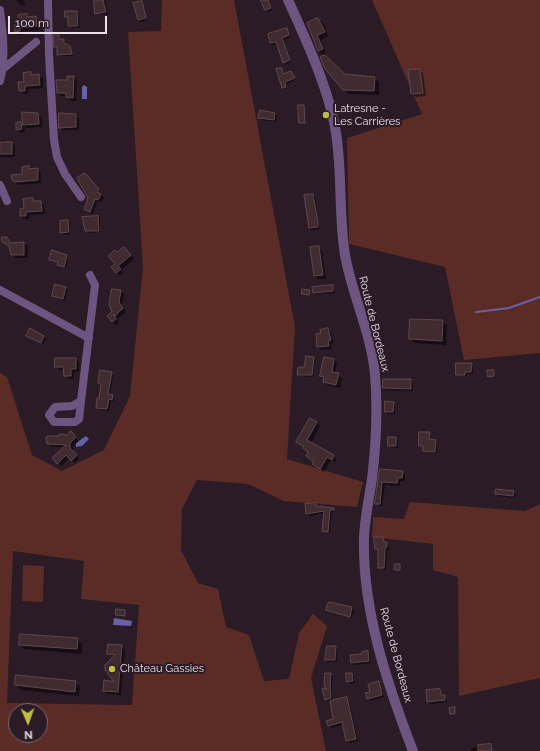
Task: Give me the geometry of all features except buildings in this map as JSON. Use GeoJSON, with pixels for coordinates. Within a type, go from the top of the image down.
{"type":"FeatureCollection","features":[{"type":"Feature","properties":{"kind":"street"},"geometry":{"type":"LineString","coordinates":[[48,0],[48,55],[54,140],[57,157],[65,174],[81,197]]}},
{"type":"Feature","properties":{"kind":"street","name":"Route de Bordeaux"},"geometry":{"type":"LineString","coordinates":[[288,0],[326,94],[335,126],[345,254],[375,374],[376,407],[372,476],[364,536],[365,568],[370,607],[379,646],[413,751]]}},
{"type":"Feature","properties":{"kind":"street"},"geometry":{"type":"LineString","coordinates":[[0,10],[4,42],[3,69],[0,81]]}},
{"type":"Feature","properties":{"kind":"street"},"geometry":{"type":"LineString","coordinates":[[3,69],[36,42]]}},
{"type":"Feature","properties":{"kind":"street"},"geometry":{"type":"LineString","coordinates":[[0,185],[7,201]]}},
{"type":"Feature","properties":{"kind":"street"},"geometry":{"type":"LineString","coordinates":[[81,401],[95,284],[90,275]]}},
{"type":"Feature","properties":{"kind":"street"},"geometry":{"type":"LineString","coordinates":[[0,290],[89,338]]}},
{"type":"Feature","properties":{"kind":"shaded area"},"geometry":{"type":"Polygon","coordinates":[[[162,0],[234,0],[295,327],[287,459],[363,482],[357,507],[284,501],[248,484],[197,480],[182,509],[181,550],[198,583],[218,589],[226,627],[249,635],[264,681],[289,679],[299,633],[313,614],[327,626],[311,678],[326,751],[0,751],[0,373],[7,377],[32,455],[62,471],[104,450],[130,396],[143,267],[128,32],[161,31],[162,0]],[[13,551],[7,703],[8,743],[48,743],[48,704],[132,705],[139,605],[81,599],[84,561],[13,551]]]}},
{"type":"Feature","properties":{"kind":"shaded area"},"geometry":{"type":"Polygon","coordinates":[[[372,0],[540,0],[540,353],[464,360],[445,267],[349,244],[347,138],[422,114],[372,0]]]}},
{"type":"Feature","properties":{"kind":"shaded area"},"geometry":{"type":"Polygon","coordinates":[[[84,85],[87,87],[87,99],[82,99],[82,87],[84,85]]]}},
{"type":"Feature","properties":{"kind":"shaded area"},"geometry":{"type":"Polygon","coordinates":[[[86,436],[89,439],[82,446],[76,447],[76,443],[86,436]]]}},
{"type":"Feature","properties":{"kind":"shaded area"},"geometry":{"type":"Polygon","coordinates":[[[410,502],[525,511],[540,504],[540,678],[459,696],[458,577],[433,570],[433,544],[372,537],[373,517],[404,519],[410,502]]]}},
{"type":"Feature","properties":{"kind":"shaded area"},"geometry":{"type":"Polygon","coordinates":[[[23,565],[44,566],[43,602],[22,601],[23,565]]]}},
{"type":"Feature","properties":{"kind":"shaded area"},"geometry":{"type":"Polygon","coordinates":[[[114,618],[132,621],[131,626],[113,625],[114,618]]]}},
{"type":"Feature","properties":{"kind":"waterway"},"geometry":{"type":"LineString","coordinates":[[476,312],[509,308],[540,297]]}},
{"type":"Feature","properties":{"kind":"place","name":"Latresne - Les Carrières"},"geometry":{"type":"Point","coordinates":[326,115]}},
{"type":"Feature","properties":{"kind":"place","name":"Château Gassies"},"geometry":{"type":"Point","coordinates":[112,669]}}]}
